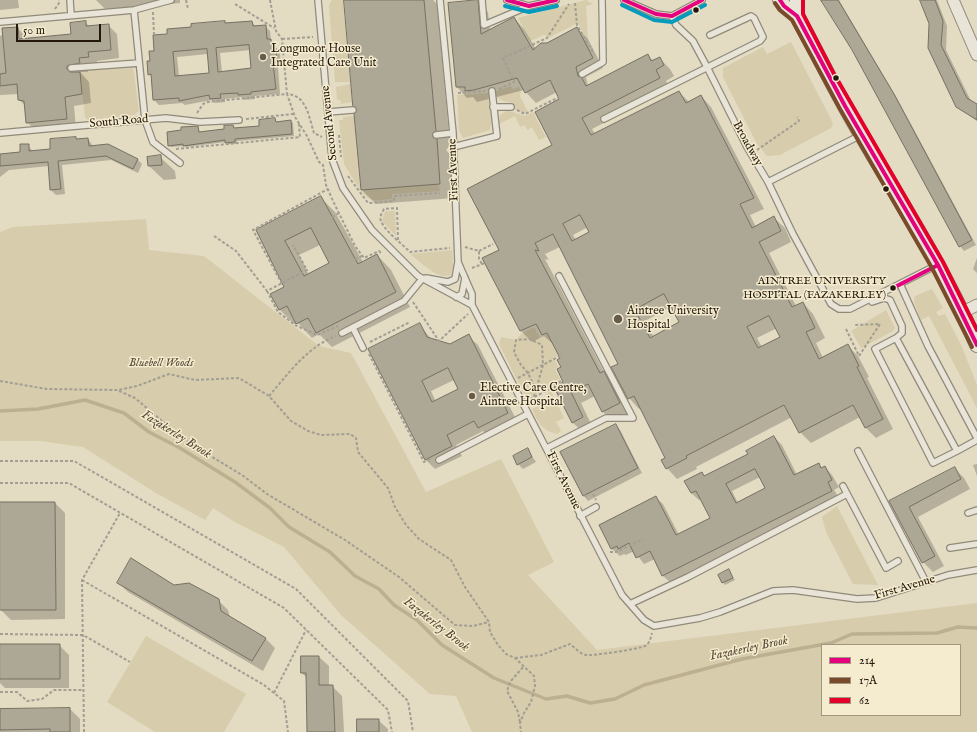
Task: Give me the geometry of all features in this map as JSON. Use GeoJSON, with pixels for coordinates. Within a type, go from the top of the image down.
{"type":"FeatureCollection","features":[{"type":"Feature","properties":{"kind":"street"},"geometry":{"type":"LineString","coordinates":[[780,0],[784,6],[797,16],[861,135],[938,265],[963,312],[977,345]]}},
{"type":"Feature","properties":{"kind":"street"},"geometry":{"type":"LineString","coordinates":[[797,0],[797,16]]}},
{"type":"Feature","properties":{"kind":"street"},"geometry":{"type":"LineString","coordinates":[[953,0],[977,55]]}},
{"type":"Feature","properties":{"kind":"street"},"geometry":{"type":"LineString","coordinates":[[963,312],[977,305]]}},
{"type":"Feature","properties":{"kind":"lane"},"geometry":{"type":"LineString","coordinates":[[70,0],[71,14]]}},
{"type":"Feature","properties":{"kind":"lane"},"geometry":{"type":"LineString","coordinates":[[0,22],[71,14],[134,10],[171,0]]}},
{"type":"Feature","properties":{"kind":"lane","name":"Second Avenue"},"geometry":{"type":"LineString","coordinates":[[318,0],[332,159],[343,188],[372,230],[420,277],[472,306]]}},
{"type":"Feature","properties":{"kind":"lane","name":"First Avenue"},"geometry":{"type":"LineString","coordinates":[[440,0],[453,133],[458,262],[472,294],[472,306],[547,448],[580,516],[622,594],[644,620],[654,626],[700,618],[720,612],[773,591],[793,590],[857,599],[870,598],[948,575],[977,570]]}},
{"type":"Feature","properties":{"kind":"lane"},"geometry":{"type":"LineString","coordinates":[[482,0],[484,26],[529,6],[556,0]]}},
{"type":"Feature","properties":{"kind":"lane"},"geometry":{"type":"LineString","coordinates":[[507,0],[529,6]]}},
{"type":"Feature","properties":{"kind":"lane"},"geometry":{"type":"LineString","coordinates":[[582,74],[603,62],[602,0]]}},
{"type":"Feature","properties":{"kind":"lane"},"geometry":{"type":"LineString","coordinates":[[624,0],[656,14],[672,16],[702,0]]}},
{"type":"Feature","properties":{"kind":"lane"},"geometry":{"type":"LineString","coordinates":[[134,10],[145,120],[153,142],[180,163]]}},
{"type":"Feature","properties":{"kind":"lane","name":"Broadway"},"geometry":{"type":"LineString","coordinates":[[672,16],[676,25],[693,42],[707,67],[751,153],[768,182],[793,234],[831,304],[842,309],[850,309],[861,304]]}},
{"type":"Feature","properties":{"kind":"lane"},"geometry":{"type":"LineString","coordinates":[[604,119],[760,41],[763,37],[754,18],[751,16],[710,35]]}},
{"type":"Feature","properties":{"kind":"lane"},"geometry":{"type":"LineString","coordinates":[[71,68],[139,63]]}},
{"type":"Feature","properties":{"kind":"lane"},"geometry":{"type":"LineString","coordinates":[[453,147],[497,136],[492,91]]}},
{"type":"Feature","properties":{"kind":"lane"},"geometry":{"type":"LineString","coordinates":[[493,107],[511,107]]}},
{"type":"Feature","properties":{"kind":"lane"},"geometry":{"type":"LineString","coordinates":[[328,112],[353,110]]}},
{"type":"Feature","properties":{"kind":"lane","name":"South Road"},"geometry":{"type":"LineString","coordinates":[[0,133],[166,118],[193,122],[239,120]]}},
{"type":"Feature","properties":{"kind":"lane"},"geometry":{"type":"LineString","coordinates":[[436,135],[453,133]]}},
{"type":"Feature","properties":{"kind":"lane"},"geometry":{"type":"LineString","coordinates":[[768,182],[861,135]]}},
{"type":"Feature","properties":{"kind":"lane"},"geometry":{"type":"LineString","coordinates":[[342,333],[404,301],[420,277],[448,282],[455,279],[458,262]]}},
{"type":"Feature","properties":{"kind":"lane"},"geometry":{"type":"LineString","coordinates":[[861,304],[938,265]]}},
{"type":"Feature","properties":{"kind":"lane"},"geometry":{"type":"LineString","coordinates":[[547,448],[606,418],[633,418],[559,276]]}},
{"type":"Feature","properties":{"kind":"lane"},"geometry":{"type":"LineString","coordinates":[[456,297],[462,294],[465,278]]}},
{"type":"Feature","properties":{"kind":"lane"},"geometry":{"type":"LineString","coordinates":[[861,304],[884,298],[890,300],[903,330],[896,338],[874,349],[933,463],[957,451],[977,439],[928,346],[900,284]]}},
{"type":"Feature","properties":{"kind":"lane"},"geometry":{"type":"LineString","coordinates":[[353,328],[363,346]]}},
{"type":"Feature","properties":{"kind":"lane"},"geometry":{"type":"LineString","coordinates":[[896,338],[957,451]]}},
{"type":"Feature","properties":{"kind":"lane"},"geometry":{"type":"LineString","coordinates":[[438,457],[528,414]]}},
{"type":"Feature","properties":{"kind":"lane"},"geometry":{"type":"LineString","coordinates":[[858,451],[926,582]]}},
{"type":"Feature","properties":{"kind":"lane"},"geometry":{"type":"LineString","coordinates":[[843,486],[886,568],[898,561]]}},
{"type":"Feature","properties":{"kind":"lane"},"geometry":{"type":"LineString","coordinates":[[630,604],[688,577],[847,494]]}},
{"type":"Feature","properties":{"kind":"lane"},"geometry":{"type":"LineString","coordinates":[[580,516],[596,507]]}},
{"type":"Feature","properties":{"kind":"lane"},"geometry":{"type":"LineString","coordinates":[[968,513],[977,510]]}},
{"type":"Feature","properties":{"kind":"lane"},"geometry":{"type":"LineString","coordinates":[[950,548],[977,544]]}},
{"type":"Feature","properties":{"kind":"path"},"geometry":{"type":"LineString","coordinates":[[51,10],[55,9],[59,3],[59,0]]}},
{"type":"Feature","properties":{"kind":"path"},"geometry":{"type":"LineString","coordinates":[[186,0],[188,8]]}},
{"type":"Feature","properties":{"kind":"path"},"geometry":{"type":"LineString","coordinates":[[270,0],[275,28],[282,39],[287,94],[293,114],[319,162],[323,165],[328,189],[362,256]]}},
{"type":"Feature","properties":{"kind":"path"},"geometry":{"type":"LineString","coordinates":[[574,3],[577,24],[600,64]]}},
{"type":"Feature","properties":{"kind":"path"},"geometry":{"type":"LineString","coordinates":[[235,4],[275,28]]}},
{"type":"Feature","properties":{"kind":"path"},"geometry":{"type":"LineString","coordinates":[[454,94],[492,91],[506,87],[514,82],[503,58],[547,38],[569,4]]}},
{"type":"Feature","properties":{"kind":"path"},"geometry":{"type":"LineString","coordinates":[[153,12],[154,35]]}},
{"type":"Feature","properties":{"kind":"path"},"geometry":{"type":"LineString","coordinates":[[282,39],[315,36]]}},
{"type":"Feature","properties":{"kind":"path"},"geometry":{"type":"LineString","coordinates":[[193,122],[202,104],[208,102],[294,94],[305,106],[309,114],[314,133],[320,137],[340,135],[342,162]]}},
{"type":"Feature","properties":{"kind":"path"},"geometry":{"type":"LineString","coordinates":[[511,107],[525,114],[559,98]]}},
{"type":"Feature","properties":{"kind":"path"},"geometry":{"type":"LineString","coordinates":[[239,120],[293,114]]}},
{"type":"Feature","properties":{"kind":"path"},"geometry":{"type":"LineString","coordinates":[[751,153],[799,121],[797,117]]}},
{"type":"Feature","properties":{"kind":"path"},"geometry":{"type":"LineString","coordinates":[[164,150],[300,137],[299,123]]}},
{"type":"Feature","properties":{"kind":"path"},"geometry":{"type":"LineString","coordinates":[[346,173],[368,203],[394,201],[394,196],[440,193]]}},
{"type":"Feature","properties":{"kind":"path"},"geometry":{"type":"LineString","coordinates":[[282,284],[253,230],[328,189]]}},
{"type":"Feature","properties":{"kind":"path"},"geometry":{"type":"LineString","coordinates":[[398,240],[397,208],[384,209],[380,216],[381,223],[398,240],[410,252],[458,247],[468,247],[479,251],[493,244]]}},
{"type":"Feature","properties":{"kind":"path"},"geometry":{"type":"LineString","coordinates":[[332,217],[339,213]]}},
{"type":"Feature","properties":{"kind":"path"},"geometry":{"type":"LineString","coordinates":[[214,236],[236,251],[267,291],[278,312],[295,326],[317,335],[338,325],[342,333],[324,340],[300,360],[269,396]]}},
{"type":"Feature","properties":{"kind":"path"},"geometry":{"type":"LineString","coordinates":[[267,291],[307,270],[293,245]]}},
{"type":"Feature","properties":{"kind":"path"},"geometry":{"type":"LineString","coordinates":[[355,259],[362,256],[364,258],[378,251],[382,254]]}},
{"type":"Feature","properties":{"kind":"path"},"geometry":{"type":"LineString","coordinates":[[472,268],[483,264],[479,259],[479,251]]}},
{"type":"Feature","properties":{"kind":"path"},"geometry":{"type":"LineString","coordinates":[[412,301],[439,341],[469,313]]}},
{"type":"Feature","properties":{"kind":"path"},"geometry":{"type":"LineString","coordinates":[[363,346],[410,322]]}},
{"type":"Feature","properties":{"kind":"path"},"geometry":{"type":"LineString","coordinates":[[846,329],[859,356],[880,324],[855,325]]}},
{"type":"Feature","properties":{"kind":"path"},"geometry":{"type":"LineString","coordinates":[[534,397],[543,365],[542,345],[537,341],[530,339],[516,340],[514,352],[520,365],[528,373],[536,388]]}},
{"type":"Feature","properties":{"kind":"path"},"geometry":{"type":"LineString","coordinates":[[368,352],[424,462],[438,457]]}},
{"type":"Feature","properties":{"kind":"path"},"geometry":{"type":"LineString","coordinates":[[517,379],[560,356]]}},
{"type":"Feature","properties":{"kind":"path"},"geometry":{"type":"LineString","coordinates":[[0,381],[47,389],[118,390],[137,386],[169,374],[195,380],[238,378],[269,396],[291,421],[308,431],[321,435],[350,434],[356,438],[358,452],[388,488],[395,507],[406,525],[419,539],[451,560],[465,587],[489,622],[490,632],[498,645],[506,654],[515,658],[534,676],[535,686],[531,702],[520,723]]}},
{"type":"Feature","properties":{"kind":"path"},"geometry":{"type":"LineString","coordinates":[[529,399],[552,388],[551,386],[563,380]]}},
{"type":"Feature","properties":{"kind":"path"},"geometry":{"type":"LineString","coordinates":[[118,390],[134,398],[194,446],[242,475],[274,498],[345,540],[399,577],[455,625],[473,626],[489,622]]}},
{"type":"Feature","properties":{"kind":"path"},"geometry":{"type":"LineString","coordinates":[[0,461],[74,461],[296,589],[408,701],[413,732]]}},
{"type":"Feature","properties":{"kind":"path"},"geometry":{"type":"LineString","coordinates":[[0,483],[69,483],[284,608],[388,710],[392,732]]}},
{"type":"Feature","properties":{"kind":"path"},"geometry":{"type":"LineString","coordinates":[[84,732],[82,580],[120,513]]}},
{"type":"Feature","properties":{"kind":"path"},"geometry":{"type":"LineString","coordinates":[[608,550],[612,553],[616,552],[643,539]]}},
{"type":"Feature","properties":{"kind":"path"},"geometry":{"type":"LineString","coordinates":[[82,580],[264,685],[284,701],[288,732]]}},
{"type":"Feature","properties":{"kind":"path"},"geometry":{"type":"LineString","coordinates":[[515,658],[541,655],[570,644],[584,655],[646,646],[651,640],[654,626]]}},
{"type":"Feature","properties":{"kind":"path"},"geometry":{"type":"LineString","coordinates":[[274,693],[306,630]]}},
{"type":"Feature","properties":{"kind":"path"},"geometry":{"type":"LineString","coordinates":[[0,634],[83,635],[130,662]]}},
{"type":"Feature","properties":{"kind":"path"},"geometry":{"type":"LineString","coordinates":[[521,732],[518,712],[507,691],[510,682],[524,666]]}},
{"type":"Feature","properties":{"kind":"path"},"geometry":{"type":"LineString","coordinates":[[0,692],[17,692],[27,701],[42,700],[54,690],[83,690]]}},
{"type":"Feature","properties":{"kind":"green space"},"geometry":{"type":"Polygon","coordinates":[[[332,0],[343,0],[350,82],[335,82],[329,5],[332,0]]]}},
{"type":"Feature","properties":{"kind":"green space"},"geometry":{"type":"Polygon","coordinates":[[[586,0],[593,4],[586,6],[588,41],[578,23],[550,37],[544,35],[530,41],[518,18],[586,0]]]}},
{"type":"Feature","properties":{"kind":"green space"},"geometry":{"type":"Polygon","coordinates":[[[791,42],[833,123],[831,128],[780,155],[767,156],[757,144],[723,77],[723,68],[763,47],[767,54],[791,42]]]}},
{"type":"Feature","properties":{"kind":"green space"},"geometry":{"type":"Polygon","coordinates":[[[133,66],[139,111],[134,115],[88,120],[85,117],[80,71],[133,66]]]}},
{"type":"Feature","properties":{"kind":"green space"},"geometry":{"type":"Polygon","coordinates":[[[351,84],[352,102],[341,104],[341,101],[337,99],[336,87],[351,84]]]}},
{"type":"Feature","properties":{"kind":"green space"},"geometry":{"type":"Polygon","coordinates":[[[511,86],[513,89],[519,87],[521,91],[520,96],[528,112],[524,113],[514,109],[513,103],[500,99],[494,92],[511,86]]]}},
{"type":"Feature","properties":{"kind":"green space"},"geometry":{"type":"Polygon","coordinates":[[[488,93],[491,123],[490,130],[463,138],[459,130],[457,95],[488,93]]]}},
{"type":"Feature","properties":{"kind":"green space"},"geometry":{"type":"Polygon","coordinates":[[[509,109],[509,111],[525,116],[533,112],[546,137],[539,140],[532,127],[527,130],[525,125],[520,127],[515,116],[499,124],[500,115],[509,109]]]}},
{"type":"Feature","properties":{"kind":"green space"},"geometry":{"type":"Polygon","coordinates":[[[354,116],[360,190],[344,164],[339,120],[343,120],[343,117],[354,116]]]}},
{"type":"Feature","properties":{"kind":"green space"},"geometry":{"type":"Polygon","coordinates":[[[438,184],[440,191],[392,194],[392,199],[382,200],[370,199],[361,190],[438,184]]]}},
{"type":"Feature","properties":{"kind":"green space"},"geometry":{"type":"Polygon","coordinates":[[[385,211],[395,211],[396,236],[382,221],[385,211]]]}},
{"type":"Feature","properties":{"kind":"green space","name":"Bluebell Woods"},"geometry":{"type":"Polygon","coordinates":[[[146,219],[149,250],[204,256],[319,346],[351,353],[426,492],[501,459],[554,562],[528,575],[597,650],[977,603],[977,732],[472,732],[456,696],[430,694],[341,615],[284,547],[235,522],[213,508],[205,520],[156,493],[83,447],[41,441],[0,441],[0,232],[13,227],[146,219]]]}},
{"type":"Feature","properties":{"kind":"green space"},"geometry":{"type":"Polygon","coordinates":[[[452,250],[453,266],[451,275],[446,276],[435,273],[410,254],[452,250]]]}},
{"type":"Feature","properties":{"kind":"green space"},"geometry":{"type":"Polygon","coordinates":[[[932,289],[943,308],[936,312],[939,316],[945,314],[961,345],[977,385],[977,408],[929,316],[921,320],[914,302],[915,296],[932,289]]]}},
{"type":"Feature","properties":{"kind":"green space"},"geometry":{"type":"Polygon","coordinates":[[[886,310],[895,328],[893,331],[861,348],[851,331],[886,310]]]}},
{"type":"Feature","properties":{"kind":"green space"},"geometry":{"type":"Polygon","coordinates":[[[534,327],[540,338],[547,334],[558,356],[554,358],[558,367],[555,369],[560,379],[554,382],[553,385],[531,397],[525,396],[499,344],[501,337],[516,340],[521,334],[534,327]]]}},
{"type":"Feature","properties":{"kind":"green space"},"geometry":{"type":"Polygon","coordinates":[[[551,391],[564,418],[556,422],[561,431],[557,434],[547,430],[541,425],[532,409],[549,401],[546,394],[551,391]]]}},
{"type":"Feature","properties":{"kind":"green space"},"geometry":{"type":"Polygon","coordinates":[[[837,506],[878,585],[853,584],[826,532],[822,517],[837,506]]]}},
{"type":"Feature","properties":{"kind":"green space"},"geometry":{"type":"Polygon","coordinates":[[[146,636],[246,694],[224,732],[155,732],[107,702],[146,636]]]}},
{"type":"Feature","properties":{"kind":"building"},"geometry":{"type":"Polygon","coordinates":[[[344,0],[424,0],[436,131],[432,135],[437,139],[440,184],[361,190],[354,114],[357,110],[353,106],[344,0]]]}},
{"type":"Feature","properties":{"kind":"building"},"geometry":{"type":"Polygon","coordinates":[[[478,0],[481,34],[514,17],[533,50],[541,43],[547,43],[577,27],[593,58],[576,67],[578,76],[582,78],[586,86],[648,54],[651,61],[660,57],[664,65],[656,70],[660,78],[582,118],[591,135],[679,91],[686,103],[701,95],[754,198],[740,204],[752,228],[774,216],[781,231],[759,242],[792,307],[803,302],[815,328],[806,332],[819,359],[848,344],[859,366],[857,367],[883,419],[865,428],[853,405],[799,433],[784,405],[686,456],[687,458],[666,469],[661,460],[665,458],[634,396],[628,399],[611,367],[618,364],[553,234],[535,243],[539,251],[535,250],[600,373],[604,371],[620,403],[602,412],[588,384],[571,392],[583,417],[572,423],[554,387],[563,382],[557,369],[561,367],[557,360],[560,358],[547,333],[542,335],[536,324],[520,331],[482,258],[499,250],[467,189],[552,145],[535,112],[559,99],[550,80],[525,93],[517,78],[474,90],[465,91],[465,87],[456,87],[448,3],[478,0]],[[580,215],[563,224],[572,241],[589,232],[580,215]],[[664,294],[635,310],[650,338],[679,322],[664,294]],[[769,316],[747,327],[758,348],[780,337],[769,316]]]}},
{"type":"Feature","properties":{"kind":"building"},"geometry":{"type":"Polygon","coordinates":[[[821,0],[838,0],[894,94],[972,240],[959,247],[852,50],[821,0]]]}},
{"type":"Feature","properties":{"kind":"building"},"geometry":{"type":"Polygon","coordinates":[[[920,0],[935,0],[943,21],[941,45],[967,98],[977,104],[977,120],[956,107],[928,48],[929,24],[920,0]]]}},
{"type":"Feature","properties":{"kind":"building"},"geometry":{"type":"Polygon","coordinates":[[[86,21],[86,26],[109,24],[111,50],[88,52],[89,57],[79,58],[80,63],[67,66],[67,69],[70,72],[80,72],[82,94],[65,97],[67,119],[26,123],[24,101],[18,100],[17,84],[0,86],[0,74],[6,73],[2,28],[18,27],[19,39],[71,34],[70,23],[86,21]]]}},
{"type":"Feature","properties":{"kind":"building","name":"Longmoor House Integrated Care Unit"},"geometry":{"type":"Polygon","coordinates":[[[225,21],[225,23],[252,21],[253,26],[266,25],[267,39],[271,39],[272,49],[276,48],[277,62],[273,63],[276,89],[251,92],[251,94],[220,94],[221,98],[210,99],[209,95],[179,101],[179,98],[153,100],[151,74],[148,75],[147,61],[150,61],[149,51],[154,51],[153,35],[167,34],[167,29],[191,27],[191,24],[225,21]],[[249,45],[216,48],[218,72],[251,68],[249,45]],[[207,49],[173,52],[175,76],[209,73],[207,49]]]}},
{"type":"Feature","properties":{"kind":"building"},"geometry":{"type":"Polygon","coordinates":[[[275,118],[276,122],[291,120],[292,134],[235,139],[235,142],[225,143],[225,140],[183,146],[183,144],[168,146],[167,132],[181,130],[181,127],[198,126],[199,132],[224,129],[224,125],[233,125],[234,128],[259,126],[259,120],[275,118]]]}},
{"type":"Feature","properties":{"kind":"building"},"geometry":{"type":"Polygon","coordinates":[[[76,137],[76,139],[88,138],[89,146],[108,144],[138,159],[133,169],[106,156],[58,161],[61,189],[50,190],[48,162],[0,166],[0,154],[20,152],[20,144],[29,144],[29,151],[50,149],[50,139],[76,137]]]}},
{"type":"Feature","properties":{"kind":"building"},"geometry":{"type":"Polygon","coordinates":[[[161,155],[162,165],[148,166],[147,157],[161,155]]]}},
{"type":"Feature","properties":{"kind":"building"},"geometry":{"type":"Polygon","coordinates":[[[321,196],[358,264],[377,254],[396,292],[316,333],[308,318],[296,324],[287,306],[279,310],[270,294],[284,287],[256,230],[321,196]],[[311,228],[285,241],[304,276],[329,263],[311,228]]]}},
{"type":"Feature","properties":{"kind":"building","name":"Elective Care Centre, Aintree Hospital"},"geometry":{"type":"Polygon","coordinates":[[[420,323],[427,337],[450,344],[469,334],[508,413],[478,428],[474,421],[447,435],[452,446],[425,460],[368,349],[420,323]],[[448,368],[422,381],[432,402],[458,389],[448,368]]]}},
{"type":"Feature","properties":{"kind":"building"},"geometry":{"type":"Polygon","coordinates":[[[616,424],[638,468],[583,496],[560,452],[616,424]]]}},
{"type":"Feature","properties":{"kind":"building"},"geometry":{"type":"Polygon","coordinates":[[[774,436],[794,475],[819,463],[821,468],[825,466],[832,480],[828,482],[832,491],[662,576],[650,551],[636,558],[629,543],[618,549],[617,546],[611,549],[599,525],[656,496],[676,535],[710,518],[696,491],[691,493],[684,481],[702,472],[704,476],[748,454],[746,451],[774,436]],[[755,469],[726,484],[736,503],[765,488],[755,469]]]}},
{"type":"Feature","properties":{"kind":"building"},"geometry":{"type":"Polygon","coordinates":[[[528,448],[532,457],[517,465],[513,456],[528,448]]]}},
{"type":"Feature","properties":{"kind":"building"},"geometry":{"type":"Polygon","coordinates":[[[955,467],[961,479],[909,507],[935,556],[922,563],[889,501],[955,467]]]}},
{"type":"Feature","properties":{"kind":"building"},"geometry":{"type":"Polygon","coordinates":[[[0,502],[55,502],[56,610],[0,610],[0,502]]]}},
{"type":"Feature","properties":{"kind":"building"},"geometry":{"type":"Polygon","coordinates":[[[131,558],[174,585],[189,583],[219,599],[221,611],[266,638],[252,661],[117,583],[131,558]]]}},
{"type":"Feature","properties":{"kind":"building"},"geometry":{"type":"Polygon","coordinates":[[[729,569],[733,578],[722,583],[718,575],[729,569]]]}},
{"type":"Feature","properties":{"kind":"building"},"geometry":{"type":"Polygon","coordinates":[[[0,644],[60,644],[60,679],[0,679],[0,644]]]}},
{"type":"Feature","properties":{"kind":"building"},"geometry":{"type":"Polygon","coordinates":[[[301,656],[319,656],[319,685],[333,685],[335,732],[307,732],[306,673],[301,673],[301,656]]]}},
{"type":"Feature","properties":{"kind":"building"},"geometry":{"type":"Polygon","coordinates":[[[70,708],[70,732],[50,732],[50,729],[0,730],[0,709],[70,708]]]}},
{"type":"Feature","properties":{"kind":"building"},"geometry":{"type":"Polygon","coordinates":[[[357,719],[379,719],[379,732],[357,732],[357,719]]]}},
{"type":"Feature","properties":{"kind":"waterway","name":"Fazakerley Brook"},"geometry":{"type":"LineString","coordinates":[[0,411],[38,409],[85,400],[124,413],[149,432],[180,448],[235,482],[270,508],[289,527],[330,552],[355,576],[379,589],[394,605],[417,620],[442,645],[494,678],[546,699],[567,696],[590,703],[615,699],[644,685],[742,659],[821,645]]}},
{"type":"Feature","properties":{"kind":"waterway","name":"Fazakerley Brook"},"geometry":{"type":"LineString","coordinates":[[825,644],[852,634],[937,633],[958,627],[977,628]]}},
{"type":"Feature","properties":{"kind":"transit line","name":"214"},"geometry":{"type":"LineString","coordinates":[[507,0],[529,6],[556,0]]}},
{"type":"Feature","properties":{"kind":"transit line","name":"214"},"geometry":{"type":"LineString","coordinates":[[624,0],[656,14],[672,16],[702,0]]}},
{"type":"Feature","properties":{"kind":"transit line","name":"214"},"geometry":{"type":"LineString","coordinates":[[780,0],[784,6],[797,16],[845,106],[938,265],[977,345]]}},
{"type":"Feature","properties":{"kind":"transit line","name":"62"},"geometry":{"type":"LineString","coordinates":[[803,0],[803,14],[834,74],[943,262],[977,330]]}},
{"type":"Feature","properties":{"kind":"transit line","name":"17A"},"geometry":{"type":"LineString","coordinates":[[775,3],[780,10],[792,20],[840,109],[932,268],[972,347]]}},
{"type":"Feature","properties":{"kind":"transit line"},"geometry":{"type":"LineString","coordinates":[[622,5],[654,20],[672,22],[705,5]]}},
{"type":"Feature","properties":{"kind":"transit line"},"geometry":{"type":"LineString","coordinates":[[505,6],[529,12],[557,6]]}},
{"type":"Feature","properties":{"kind":"transit line","name":"214"},"geometry":{"type":"LineString","coordinates":[[893,288],[938,265]]}},
{"type":"Feature","properties":{"kind":"place","name":"Longmoor House Integrated Care Unit"},"geometry":{"type":"Point","coordinates":[263,57]}},
{"type":"Feature","properties":{"kind":"place","name":"AINTREE UNIVERSITY HOSPITAL (FAZAKERLEY)"},"geometry":{"type":"Point","coordinates":[893,288]}},
{"type":"Feature","properties":{"kind":"place","name":"Aintree University Hospital"},"geometry":{"type":"Point","coordinates":[618,319]}},
{"type":"Feature","properties":{"kind":"place","name":"Elective Care Centre, Aintree Hospital"},"geometry":{"type":"Point","coordinates":[472,396]}}]}
